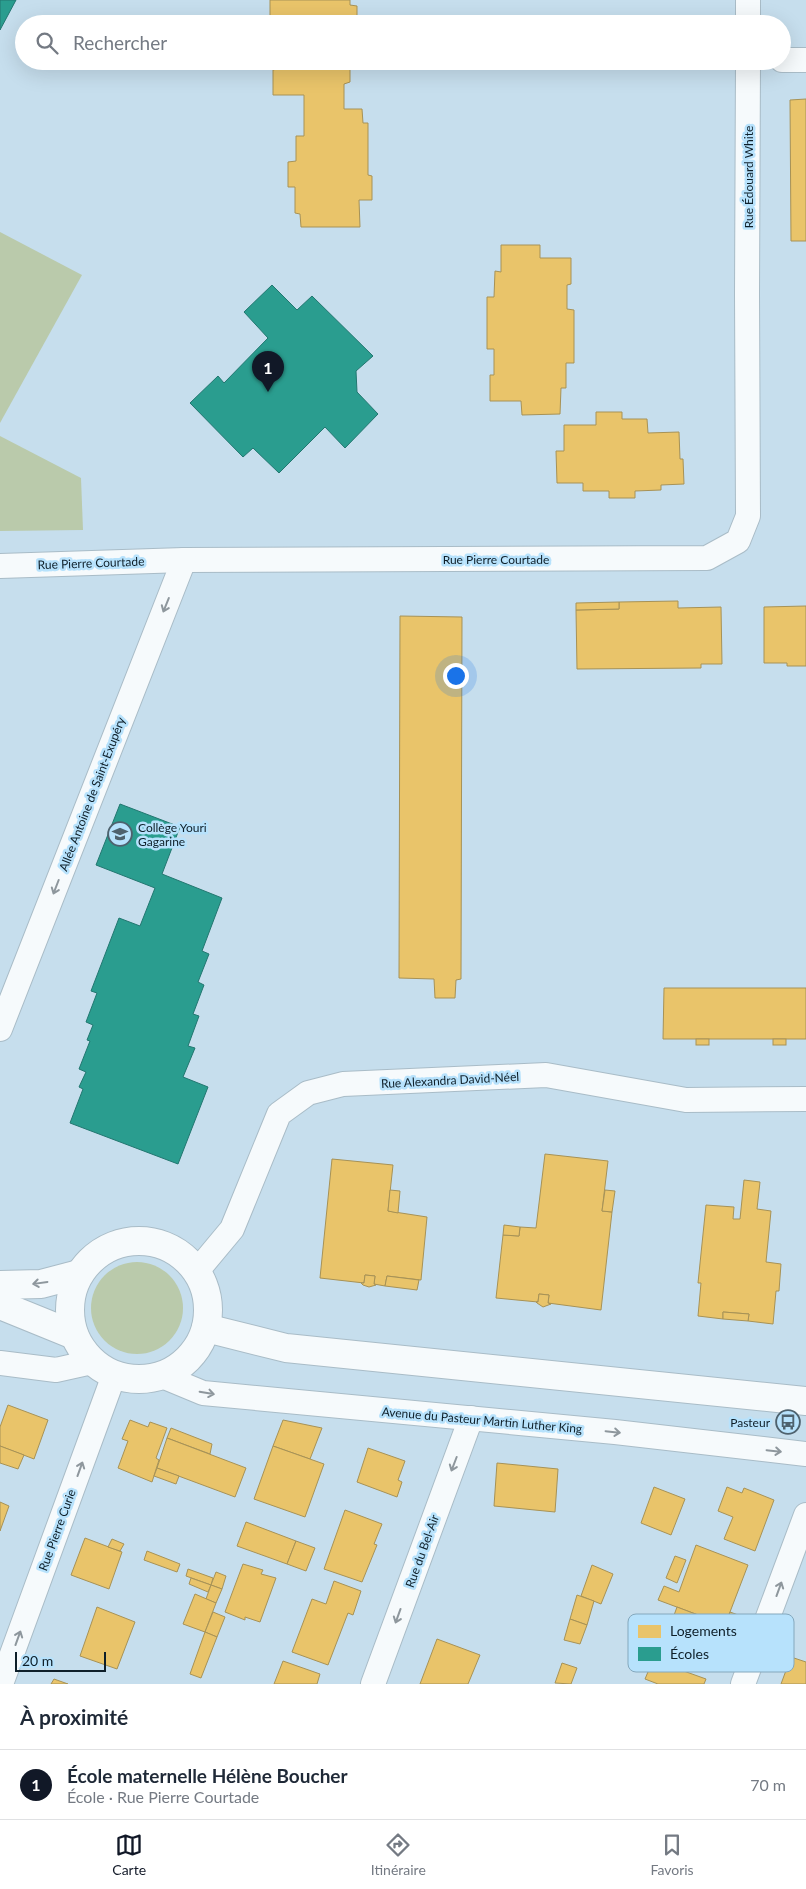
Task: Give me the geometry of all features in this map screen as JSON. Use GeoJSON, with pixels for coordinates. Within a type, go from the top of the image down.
{"type":"FeatureCollection","features":[{"type":"Feature","properties":{"kind":"street"},"geometry":{"type":"LineString","coordinates":[[748,0],[748,15]]}},
{"type":"Feature","properties":{"kind":"street"},"geometry":{"type":"LineString","coordinates":[[791,60],[806,60]]}},
{"type":"Feature","properties":{"kind":"street","name":"Rue Édouard White"},"geometry":{"type":"LineString","coordinates":[[746,294],[748,70]]}},
{"type":"Feature","properties":{"kind":"street","name":"Rue Pierre Courtade"},"geometry":{"type":"LineString","coordinates":[[0,566],[184,560],[707,558],[738,541],[748,516],[746,294]]}},
{"type":"Feature","properties":{"kind":"street","name":"Allée Antoine de Saint-Exupéry"},"geometry":{"type":"LineString","coordinates":[[0,1029],[184,560]]}},
{"type":"Feature","properties":{"kind":"street","name":"Rue Alexandra David-Néel"},"geometry":{"type":"LineString","coordinates":[[197,1271],[232,1229],[279,1114],[308,1092],[343,1084],[546,1075],[686,1100],[806,1099]]}},
{"type":"Feature","properties":{"kind":"street"},"geometry":{"type":"LineString","coordinates":[[0,1363],[56,1370],[103,1368],[138,1380],[162,1376],[182,1365],[197,1348],[206,1328],[208,1308],[205,1289],[197,1271],[184,1257],[166,1246],[147,1241],[127,1242],[108,1248],[92,1259],[79,1274],[71,1293],[69,1314],[74,1335],[82,1349],[103,1368]]}},
{"type":"Feature","properties":{"kind":"street"},"geometry":{"type":"LineString","coordinates":[[0,1285],[40,1284],[79,1274]]}},
{"type":"Feature","properties":{"kind":"street"},"geometry":{"type":"LineString","coordinates":[[0,1305],[74,1335]]}},
{"type":"Feature","properties":{"kind":"street"},"geometry":{"type":"LineString","coordinates":[[206,1328],[286,1348],[806,1401]]}},
{"type":"Feature","properties":{"kind":"street","name":"Rue Pierre Curie"},"geometry":{"type":"LineString","coordinates":[[1,1684],[103,1368]]}},
{"type":"Feature","properties":{"kind":"street","name":"Avenue du Pasteur Martin Luther King"},"geometry":{"type":"LineString","coordinates":[[162,1376],[203,1393],[615,1432],[806,1454]]}},
{"type":"Feature","properties":{"kind":"street","name":"Rue du Bel-Air"},"geometry":{"type":"LineString","coordinates":[[373,1684],[471,1418]]}},
{"type":"Feature","properties":{"kind":"street"},"geometry":{"type":"LineString","coordinates":[[770,1614],[806,1515]]}},
{"type":"Feature","properties":{"kind":"street"},"geometry":{"type":"LineString","coordinates":[[744,1684],[748,1672]]}},
{"type":"Feature","properties":{"kind":"green space"},"geometry":{"type":"Polygon","coordinates":[[[0,232],[82,275],[0,423],[0,232]]]}},
{"type":"Feature","properties":{"kind":"green space"},"geometry":{"type":"Polygon","coordinates":[[[0,436],[81,478],[83,530],[0,531],[0,436]]]}},
{"type":"Feature","properties":{"kind":"green space"},"geometry":{"type":"Polygon","coordinates":[[[137,1262],[155,1265],[170,1275],[180,1290],[183,1308],[180,1326],[170,1341],[155,1351],[137,1354],[119,1351],[104,1341],[94,1326],[91,1308],[94,1290],[104,1275],[119,1265],[137,1262]]]}},
{"type":"Feature","properties":{"kind":"building: Logements"},"geometry":{"type":"Polygon","coordinates":[[[270,0],[350,0],[350,5],[357,6],[357,15],[270,15],[270,0]]]}},
{"type":"Feature","properties":{"kind":"building: Logements"},"geometry":{"type":"Polygon","coordinates":[[[273,70],[350,70],[350,82],[344,84],[344,109],[362,109],[363,123],[368,123],[368,175],[372,176],[372,200],[359,200],[360,227],[301,227],[300,214],[295,213],[295,187],[288,187],[288,162],[296,161],[296,136],[304,136],[304,95],[273,95],[273,70]]]}},
{"type":"Feature","properties":{"kind":"building: Logements"},"geometry":{"type":"Polygon","coordinates":[[[806,99],[806,241],[791,241],[790,100],[806,99]]]}},
{"type":"Feature","properties":{"kind":"building: Logements"},"geometry":{"type":"Polygon","coordinates":[[[501,245],[540,245],[540,258],[571,258],[571,284],[567,285],[567,309],[574,310],[574,363],[566,363],[566,388],[561,388],[560,414],[522,415],[521,401],[490,401],[490,375],[494,375],[494,349],[487,349],[487,297],[494,297],[495,271],[501,272],[501,245]]]}},
{"type":"Feature","properties":{"kind":"building: Logements"},"geometry":{"type":"Polygon","coordinates":[[[596,412],[622,412],[622,419],[647,419],[648,433],[679,432],[680,459],[683,459],[684,484],[661,485],[661,490],[635,491],[635,498],[609,498],[609,491],[583,491],[583,483],[557,483],[556,451],[564,451],[564,425],[596,425],[596,412]]]}},
{"type":"Feature","properties":{"kind":"building: Logements"},"geometry":{"type":"Polygon","coordinates":[[[678,601],[678,608],[721,607],[722,664],[701,664],[701,668],[577,669],[576,610],[619,609],[619,602],[678,601]]]}},
{"type":"Feature","properties":{"kind":"building: Logements"},"geometry":{"type":"Polygon","coordinates":[[[619,602],[619,609],[576,610],[576,603],[619,602]]]}},
{"type":"Feature","properties":{"kind":"building: Logements"},"geometry":{"type":"Polygon","coordinates":[[[806,606],[806,666],[787,666],[787,663],[764,663],[764,607],[806,606]]]}},
{"type":"Feature","properties":{"kind":"building: Logements"},"geometry":{"type":"Polygon","coordinates":[[[400,616],[462,617],[461,979],[456,980],[455,998],[435,998],[434,979],[399,978],[400,616]]]}},
{"type":"Feature","properties":{"kind":"building: Logements"},"geometry":{"type":"Polygon","coordinates":[[[664,988],[806,988],[806,1039],[663,1039],[664,988]]]}},
{"type":"Feature","properties":{"kind":"building: Logements"},"geometry":{"type":"Polygon","coordinates":[[[696,1039],[709,1039],[709,1045],[696,1045],[696,1039]]]}},
{"type":"Feature","properties":{"kind":"building: Logements"},"geometry":{"type":"Polygon","coordinates":[[[773,1039],[786,1039],[786,1045],[773,1045],[773,1039]]]}},
{"type":"Feature","properties":{"kind":"building: Logements"},"geometry":{"type":"Polygon","coordinates":[[[545,1154],[608,1161],[602,1211],[612,1212],[601,1310],[548,1303],[549,1295],[539,1294],[538,1302],[496,1298],[503,1235],[519,1236],[520,1227],[536,1228],[545,1154]]]}},
{"type":"Feature","properties":{"kind":"building: Logements"},"geometry":{"type":"Polygon","coordinates":[[[332,1159],[393,1165],[388,1211],[427,1217],[421,1280],[387,1276],[385,1286],[374,1284],[375,1276],[365,1275],[364,1283],[320,1278],[332,1159]]]}},
{"type":"Feature","properties":{"kind":"building: Logements"},"geometry":{"type":"Polygon","coordinates":[[[744,1180],[760,1182],[757,1209],[771,1211],[766,1262],[781,1264],[779,1291],[776,1291],[773,1324],[748,1321],[749,1314],[723,1312],[723,1319],[698,1316],[701,1283],[698,1283],[706,1205],[734,1207],[733,1219],[740,1219],[744,1180]]]}},
{"type":"Feature","properties":{"kind":"building: Logements"},"geometry":{"type":"Polygon","coordinates":[[[390,1190],[400,1191],[398,1213],[388,1211],[390,1190]]]}},
{"type":"Feature","properties":{"kind":"building: Logements"},"geometry":{"type":"Polygon","coordinates":[[[605,1190],[615,1191],[612,1212],[602,1211],[605,1190]]]}},
{"type":"Feature","properties":{"kind":"building: Logements"},"geometry":{"type":"Polygon","coordinates":[[[504,1225],[520,1227],[519,1236],[503,1235],[504,1225]]]}},
{"type":"Feature","properties":{"kind":"building: Logements"},"geometry":{"type":"Polygon","coordinates":[[[365,1275],[375,1276],[374,1284],[376,1285],[369,1287],[363,1285],[361,1283],[364,1283],[365,1275]]]}},
{"type":"Feature","properties":{"kind":"building: Logements"},"geometry":{"type":"Polygon","coordinates":[[[387,1276],[419,1280],[417,1290],[385,1286],[387,1276]]]}},
{"type":"Feature","properties":{"kind":"building: Logements"},"geometry":{"type":"Polygon","coordinates":[[[539,1294],[549,1295],[548,1303],[551,1304],[543,1307],[537,1303],[539,1294]]]}},
{"type":"Feature","properties":{"kind":"building: Logements"},"geometry":{"type":"Polygon","coordinates":[[[723,1312],[749,1314],[748,1321],[723,1319],[723,1312]]]}},
{"type":"Feature","properties":{"kind":"building: Logements"},"geometry":{"type":"Polygon","coordinates":[[[8,1405],[48,1420],[34,1459],[0,1446],[0,1427],[8,1405]]]}},
{"type":"Feature","properties":{"kind":"building: Logements"},"geometry":{"type":"Polygon","coordinates":[[[130,1420],[148,1427],[150,1422],[167,1428],[156,1458],[159,1460],[152,1482],[118,1468],[128,1441],[122,1439],[130,1420]]]}},
{"type":"Feature","properties":{"kind":"building: Logements"},"geometry":{"type":"Polygon","coordinates":[[[283,1420],[322,1428],[310,1459],[273,1446],[283,1420]]]}},
{"type":"Feature","properties":{"kind":"building: Logements"},"geometry":{"type":"Polygon","coordinates":[[[171,1428],[212,1444],[210,1454],[167,1438],[171,1428]]]}},
{"type":"Feature","properties":{"kind":"building: Logements"},"geometry":{"type":"Polygon","coordinates":[[[167,1438],[246,1468],[235,1497],[157,1468],[167,1438]]]}},
{"type":"Feature","properties":{"kind":"building: Logements"},"geometry":{"type":"Polygon","coordinates":[[[0,1446],[24,1455],[18,1469],[0,1463],[0,1446]]]}},
{"type":"Feature","properties":{"kind":"building: Logements"},"geometry":{"type":"Polygon","coordinates":[[[273,1446],[324,1464],[305,1517],[254,1499],[273,1446]]]}},
{"type":"Feature","properties":{"kind":"building: Logements"},"geometry":{"type":"Polygon","coordinates":[[[368,1448],[405,1461],[398,1480],[402,1482],[397,1497],[357,1482],[368,1448]]]}},
{"type":"Feature","properties":{"kind":"building: Logements"},"geometry":{"type":"Polygon","coordinates":[[[497,1463],[558,1469],[555,1512],[494,1506],[497,1463]]]}},
{"type":"Feature","properties":{"kind":"building: Logements"},"geometry":{"type":"Polygon","coordinates":[[[157,1468],[179,1476],[176,1484],[154,1476],[157,1468]]]}},
{"type":"Feature","properties":{"kind":"building: Logements"},"geometry":{"type":"Polygon","coordinates":[[[654,1487],[685,1499],[671,1535],[641,1523],[654,1487]]]}},
{"type":"Feature","properties":{"kind":"building: Logements"},"geometry":{"type":"Polygon","coordinates":[[[727,1487],[742,1493],[744,1488],[774,1500],[755,1551],[724,1539],[733,1517],[718,1511],[727,1487]]]}},
{"type":"Feature","properties":{"kind":"building: Logements"},"geometry":{"type":"Polygon","coordinates":[[[0,1502],[9,1506],[0,1531],[0,1502]]]}},
{"type":"Feature","properties":{"kind":"building: Logements"},"geometry":{"type":"Polygon","coordinates":[[[345,1510],[382,1524],[374,1544],[377,1545],[362,1582],[324,1569],[345,1510]]]}},
{"type":"Feature","properties":{"kind":"building: Logements"},"geometry":{"type":"Polygon","coordinates":[[[246,1522],[296,1541],[287,1564],[237,1546],[246,1522]]]}},
{"type":"Feature","properties":{"kind":"building: Logements"},"geometry":{"type":"Polygon","coordinates":[[[85,1538],[122,1552],[109,1589],[71,1575],[85,1538]]]}},
{"type":"Feature","properties":{"kind":"building: Logements"},"geometry":{"type":"Polygon","coordinates":[[[112,1539],[124,1544],[120,1551],[108,1547],[112,1539]]]}},
{"type":"Feature","properties":{"kind":"building: Logements"},"geometry":{"type":"Polygon","coordinates":[[[296,1541],[315,1548],[306,1571],[287,1564],[296,1541]]]}},
{"type":"Feature","properties":{"kind":"building: Logements"},"geometry":{"type":"Polygon","coordinates":[[[696,1545],[748,1565],[729,1614],[696,1614],[658,1600],[664,1586],[679,1592],[696,1545]]]}},
{"type":"Feature","properties":{"kind":"building: Logements"},"geometry":{"type":"Polygon","coordinates":[[[147,1551],[180,1564],[177,1572],[144,1560],[147,1551]]]}},
{"type":"Feature","properties":{"kind":"building: Logements"},"geometry":{"type":"Polygon","coordinates":[[[675,1556],[686,1560],[677,1583],[666,1578],[675,1556]]]}},
{"type":"Feature","properties":{"kind":"building: Logements"},"geometry":{"type":"Polygon","coordinates":[[[243,1564],[263,1570],[261,1574],[276,1578],[260,1622],[245,1617],[245,1620],[225,1612],[243,1564]]]}},
{"type":"Feature","properties":{"kind":"building: Logements"},"geometry":{"type":"Polygon","coordinates":[[[592,1565],[613,1574],[601,1604],[581,1596],[592,1565]]]}},
{"type":"Feature","properties":{"kind":"building: Logements"},"geometry":{"type":"Polygon","coordinates":[[[188,1569],[213,1578],[211,1585],[186,1576],[188,1569]]]}},
{"type":"Feature","properties":{"kind":"building: Logements"},"geometry":{"type":"Polygon","coordinates":[[[216,1572],[226,1576],[222,1589],[211,1585],[216,1572]]]}},
{"type":"Feature","properties":{"kind":"building: Logements"},"geometry":{"type":"Polygon","coordinates":[[[191,1578],[211,1585],[208,1592],[189,1584],[191,1578]]]}},
{"type":"Feature","properties":{"kind":"building: Logements"},"geometry":{"type":"Polygon","coordinates":[[[334,1581],[361,1591],[353,1615],[348,1613],[328,1665],[292,1652],[312,1599],[326,1604],[334,1581]]]}},
{"type":"Feature","properties":{"kind":"building: Logements"},"geometry":{"type":"Polygon","coordinates":[[[211,1585],[222,1589],[216,1603],[206,1599],[211,1585]]]}},
{"type":"Feature","properties":{"kind":"building: Logements"},"geometry":{"type":"Polygon","coordinates":[[[195,1594],[216,1603],[205,1632],[183,1624],[195,1594]]]}},
{"type":"Feature","properties":{"kind":"building: Logements"},"geometry":{"type":"Polygon","coordinates":[[[577,1595],[594,1601],[587,1625],[570,1619],[577,1595]]]}},
{"type":"Feature","properties":{"kind":"building: Logements"},"geometry":{"type":"Polygon","coordinates":[[[97,1607],[135,1622],[117,1669],[80,1656],[97,1607]]]}},
{"type":"Feature","properties":{"kind":"building: Logements"},"geometry":{"type":"Polygon","coordinates":[[[677,1607],[695,1614],[674,1614],[677,1607]]]}},
{"type":"Feature","properties":{"kind":"building: Logements"},"geometry":{"type":"Polygon","coordinates":[[[213,1612],[225,1617],[217,1637],[205,1632],[213,1612]]]}},
{"type":"Feature","properties":{"kind":"building: Logements"},"geometry":{"type":"Polygon","coordinates":[[[570,1619],[587,1625],[580,1644],[564,1640],[570,1619]]]}},
{"type":"Feature","properties":{"kind":"building: Logements"},"geometry":{"type":"Polygon","coordinates":[[[205,1632],[217,1637],[201,1678],[190,1674],[205,1632]]]}},
{"type":"Feature","properties":{"kind":"building: Logements"},"geometry":{"type":"Polygon","coordinates":[[[437,1639],[480,1655],[468,1684],[420,1684],[437,1639]]]}},
{"type":"Feature","properties":{"kind":"building: Logements"},"geometry":{"type":"Polygon","coordinates":[[[794,1658],[806,1662],[806,1684],[781,1684],[785,1672],[794,1672],[794,1658]]]}},
{"type":"Feature","properties":{"kind":"building: Logements"},"geometry":{"type":"Polygon","coordinates":[[[283,1661],[320,1674],[317,1684],[274,1684],[283,1661]]]}},
{"type":"Feature","properties":{"kind":"building: Logements"},"geometry":{"type":"Polygon","coordinates":[[[562,1663],[577,1668],[571,1684],[555,1683],[562,1663]]]}},
{"type":"Feature","properties":{"kind":"building: Logements"},"geometry":{"type":"Polygon","coordinates":[[[648,1672],[686,1672],[706,1679],[704,1684],[658,1684],[645,1679],[648,1672]]]}},
{"type":"Feature","properties":{"kind":"building: Logements"},"geometry":{"type":"Polygon","coordinates":[[[54,1679],[68,1684],[51,1684],[54,1679]]]}},
{"type":"Feature","properties":{"kind":"building: Écoles"},"geometry":{"type":"Polygon","coordinates":[[[0,0],[16,0],[0,30],[0,0]]]}},
{"type":"Feature","properties":{"kind":"building: Écoles"},"geometry":{"type":"Polygon","coordinates":[[[272,285],[297,310],[312,296],[373,356],[356,371],[357,392],[378,414],[345,448],[325,427],[279,473],[253,448],[243,457],[190,403],[218,376],[224,383],[268,338],[244,312],[272,285]]]}},
{"type":"Feature","properties":{"kind":"building: Écoles"},"geometry":{"type":"Polygon","coordinates":[[[120,804],[180,827],[162,874],[222,898],[202,951],[209,954],[198,982],[204,985],[193,1014],[199,1016],[188,1046],[195,1048],[183,1077],[208,1087],[178,1164],[70,1123],[83,1089],[79,1087],[86,1072],[79,1069],[90,1041],[87,1040],[93,1025],[86,1022],[97,993],[91,991],[119,918],[140,926],[155,888],[96,865],[120,804]]]}},
{"type":"Feature","properties":{"kind":"place","name":"École maternelle Hélène Boucher"},"geometry":{"type":"Point","coordinates":[268,392]}},
{"type":"Feature","properties":{"kind":"place","name":"Collège Youri Gagarine"},"geometry":{"type":"Point","coordinates":[120,834]}},
{"type":"Feature","properties":{"kind":"place","name":"Pasteur"},"geometry":{"type":"Point","coordinates":[788,1422]}}]}
